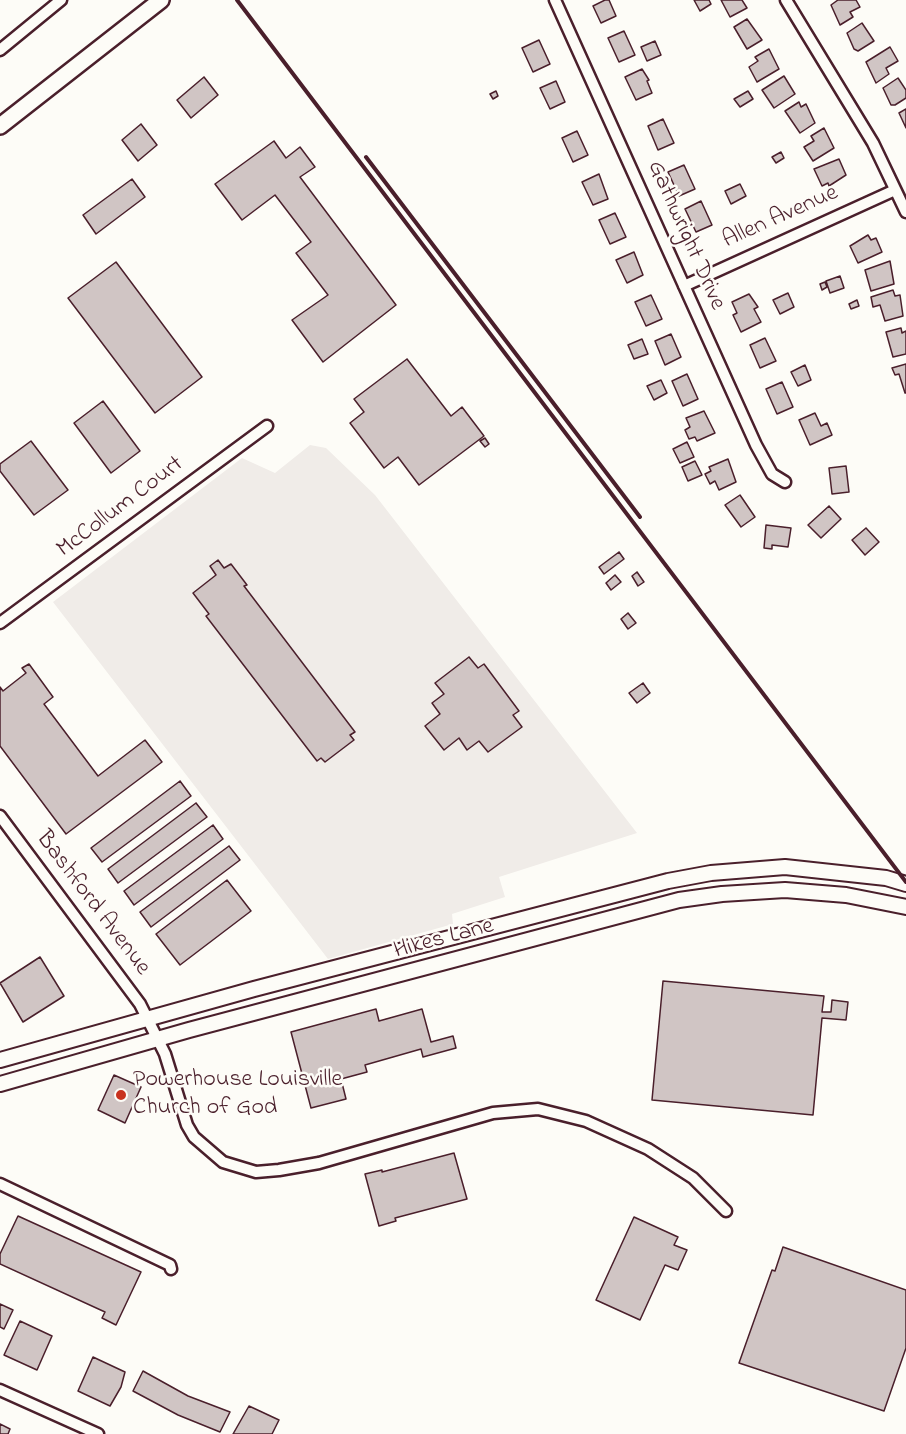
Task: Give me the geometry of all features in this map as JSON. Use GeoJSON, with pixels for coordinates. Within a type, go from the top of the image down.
{"type":"FeatureCollection","features":[{"type":"Feature","properties":{"kind":"main road"},"geometry":{"type":"LineString","coordinates":[[0,126],[161,0]]}},
{"type":"Feature","properties":{"kind":"street"},"geometry":{"type":"LineString","coordinates":[[0,50],[61,0]]}},
{"type":"Feature","properties":{"kind":"street","name":"Gathwright Drive"},"geometry":{"type":"LineString","coordinates":[[555,0],[765,465],[772,474],[785,482]]}},
{"type":"Feature","properties":{"kind":"street"},"geometry":{"type":"LineString","coordinates":[[786,0],[873,143],[906,212]]}},
{"type":"Feature","properties":{"kind":"street","name":"Allen Avenue"},"geometry":{"type":"LineString","coordinates":[[684,286],[896,190]]}},
{"type":"Feature","properties":{"kind":"street","name":"McCollum Court"},"geometry":{"type":"LineString","coordinates":[[0,623],[267,426]]}},
{"type":"Feature","properties":{"kind":"street","name":"Bashford Avenue"},"geometry":{"type":"LineString","coordinates":[[0,816],[148,1018],[165,1054],[187,1125],[194,1137],[212,1155],[243,1170],[279,1170],[319,1162],[494,1113],[538,1110],[586,1121],[648,1149],[693,1178],[726,1211]]}},
{"type":"Feature","properties":{"kind":"street","name":"Hikes Lane"},"geometry":{"type":"LineString","coordinates":[[0,1060],[148,1018],[668,880],[756,869],[812,869],[886,878],[906,884]]}},
{"type":"Feature","properties":{"kind":"street","name":"Hikes Lane"},"geometry":{"type":"LineString","coordinates":[[0,1084],[158,1039],[679,900],[755,891],[819,892],[906,907]]}},
{"type":"Feature","properties":{"kind":"street"},"geometry":{"type":"LineString","coordinates":[[0,1184],[170,1264],[171,1269]]}},
{"type":"Feature","properties":{"kind":"street"},"geometry":{"type":"LineString","coordinates":[[0,1390],[98,1434]]}},
{"type":"Feature","properties":{"kind":"shaded area"},"geometry":{"type":"Polygon","coordinates":[[[310,445],[326,448],[375,495],[637,833],[499,877],[505,897],[452,914],[453,924],[328,959],[53,602],[242,458],[275,473],[310,445]]]}},
{"type":"Feature","properties":{"kind":"building"},"geometry":{"type":"Polygon","coordinates":[[[609,0],[616,16],[601,23],[593,6],[609,0]]]}},
{"type":"Feature","properties":{"kind":"building"},"geometry":{"type":"Polygon","coordinates":[[[694,0],[709,0],[711,4],[700,11],[694,0]]]}},
{"type":"Feature","properties":{"kind":"building"},"geometry":{"type":"Polygon","coordinates":[[[721,0],[742,0],[747,8],[730,17],[721,0]]]}},
{"type":"Feature","properties":{"kind":"building"},"geometry":{"type":"Polygon","coordinates":[[[838,0],[856,0],[860,7],[850,12],[853,17],[840,25],[831,5],[838,0]]]}},
{"type":"Feature","properties":{"kind":"building"},"geometry":{"type":"Polygon","coordinates":[[[747,19],[762,40],[747,49],[734,27],[747,19]]]}},
{"type":"Feature","properties":{"kind":"building"},"geometry":{"type":"Polygon","coordinates":[[[862,23],[874,41],[858,51],[854,49],[847,33],[862,23]]]}},
{"type":"Feature","properties":{"kind":"building"},"geometry":{"type":"Polygon","coordinates":[[[624,31],[635,55],[619,62],[608,38],[624,31]]]}},
{"type":"Feature","properties":{"kind":"building"},"geometry":{"type":"Polygon","coordinates":[[[539,40],[550,64],[533,72],[522,48],[539,40]]]}},
{"type":"Feature","properties":{"kind":"building"},"geometry":{"type":"Polygon","coordinates":[[[655,41],[661,55],[647,61],[641,47],[655,41]]]}},
{"type":"Feature","properties":{"kind":"building"},"geometry":{"type":"Polygon","coordinates":[[[890,47],[898,61],[886,68],[889,74],[876,83],[866,62],[890,47]]]}},
{"type":"Feature","properties":{"kind":"building"},"geometry":{"type":"Polygon","coordinates":[[[769,49],[779,69],[757,82],[749,67],[758,61],[755,57],[769,49]]]}},
{"type":"Feature","properties":{"kind":"building"},"geometry":{"type":"Polygon","coordinates":[[[642,69],[649,80],[647,81],[652,93],[636,100],[625,77],[642,69]]]}},
{"type":"Feature","properties":{"kind":"building"},"geometry":{"type":"Polygon","coordinates":[[[784,76],[795,94],[774,108],[762,90],[784,76]]]}},
{"type":"Feature","properties":{"kind":"building"},"geometry":{"type":"Polygon","coordinates":[[[204,77],[218,95],[191,118],[177,100],[204,77]]]}},
{"type":"Feature","properties":{"kind":"building"},"geometry":{"type":"Polygon","coordinates":[[[898,78],[906,90],[906,98],[891,105],[883,88],[898,78]]]}},
{"type":"Feature","properties":{"kind":"building"},"geometry":{"type":"Polygon","coordinates":[[[556,81],[565,102],[550,109],[540,88],[556,81]]]}},
{"type":"Feature","properties":{"kind":"building"},"geometry":{"type":"Polygon","coordinates":[[[496,91],[498,96],[493,99],[490,94],[496,91]]]}},
{"type":"Feature","properties":{"kind":"building"},"geometry":{"type":"Polygon","coordinates":[[[748,91],[753,99],[740,107],[734,99],[748,91]]]}},
{"type":"Feature","properties":{"kind":"building"},"geometry":{"type":"Polygon","coordinates":[[[799,102],[801,107],[806,104],[815,123],[800,133],[785,111],[799,102]]]}},
{"type":"Feature","properties":{"kind":"building"},"geometry":{"type":"Polygon","coordinates":[[[906,109],[906,128],[899,113],[906,109]]]}},
{"type":"Feature","properties":{"kind":"building"},"geometry":{"type":"Polygon","coordinates":[[[663,119],[674,143],[658,150],[648,126],[663,119]]]}},
{"type":"Feature","properties":{"kind":"building"},"geometry":{"type":"Polygon","coordinates":[[[141,124],[157,145],[138,161],[122,140],[141,124]]]}},
{"type":"Feature","properties":{"kind":"building"},"geometry":{"type":"Polygon","coordinates":[[[824,128],[834,148],[813,161],[804,147],[814,141],[811,136],[824,128]]]}},
{"type":"Feature","properties":{"kind":"building"},"geometry":{"type":"Polygon","coordinates":[[[577,131],[588,155],[573,162],[562,138],[577,131]]]}},
{"type":"Feature","properties":{"kind":"building"},"geometry":{"type":"Polygon","coordinates":[[[274,141],[286,158],[300,147],[315,167],[300,177],[396,305],[323,362],[292,320],[328,295],[296,253],[311,242],[275,195],[242,220],[215,184],[274,141]]]}},
{"type":"Feature","properties":{"kind":"building"},"geometry":{"type":"Polygon","coordinates":[[[781,152],[784,158],[776,163],[772,157],[781,152]]]}},
{"type":"Feature","properties":{"kind":"building"},"geometry":{"type":"Polygon","coordinates":[[[839,159],[846,175],[829,186],[828,183],[822,186],[814,169],[839,159]]]}},
{"type":"Feature","properties":{"kind":"building"},"geometry":{"type":"Polygon","coordinates":[[[684,165],[695,189],[679,196],[668,172],[684,165]]]}},
{"type":"Feature","properties":{"kind":"building"},"geometry":{"type":"Polygon","coordinates":[[[599,174],[608,199],[593,205],[582,182],[599,174]]]}},
{"type":"Feature","properties":{"kind":"building"},"geometry":{"type":"Polygon","coordinates":[[[132,179],[145,197],[96,234],[83,215],[132,179]]]}},
{"type":"Feature","properties":{"kind":"building"},"geometry":{"type":"Polygon","coordinates":[[[740,184],[746,196],[731,204],[725,191],[740,184]]]}},
{"type":"Feature","properties":{"kind":"building"},"geometry":{"type":"Polygon","coordinates":[[[701,201],[712,225],[696,232],[685,209],[701,201]]]}},
{"type":"Feature","properties":{"kind":"building"},"geometry":{"type":"Polygon","coordinates":[[[615,213],[626,237],[610,244],[599,220],[615,213]]]}},
{"type":"Feature","properties":{"kind":"building"},"geometry":{"type":"Polygon","coordinates":[[[868,235],[871,240],[876,238],[882,252],[858,263],[850,246],[868,235]]]}},
{"type":"Feature","properties":{"kind":"building"},"geometry":{"type":"Polygon","coordinates":[[[634,252],[643,275],[627,283],[616,260],[634,252]]]}},
{"type":"Feature","properties":{"kind":"building"},"geometry":{"type":"Polygon","coordinates":[[[890,261],[894,284],[871,291],[865,270],[890,261]]]}},
{"type":"Feature","properties":{"kind":"building"},"geometry":{"type":"Polygon","coordinates":[[[116,262],[202,377],[155,413],[68,298],[116,262]]]}},
{"type":"Feature","properties":{"kind":"building"},"geometry":{"type":"Polygon","coordinates":[[[840,276],[844,288],[830,293],[826,281],[840,276]]]}},
{"type":"Feature","properties":{"kind":"building"},"geometry":{"type":"Polygon","coordinates":[[[825,282],[827,287],[822,290],[820,284],[825,282]]]}},
{"type":"Feature","properties":{"kind":"building"},"geometry":{"type":"Polygon","coordinates":[[[893,290],[895,296],[900,295],[903,316],[885,321],[880,305],[873,307],[871,297],[893,290]]]}},
{"type":"Feature","properties":{"kind":"building"},"geometry":{"type":"Polygon","coordinates":[[[788,293],[794,307],[780,314],[773,300],[788,293]]]}},
{"type":"Feature","properties":{"kind":"building"},"geometry":{"type":"Polygon","coordinates":[[[749,294],[758,307],[754,309],[761,322],[741,332],[733,315],[737,313],[732,302],[749,294]]]}},
{"type":"Feature","properties":{"kind":"building"},"geometry":{"type":"Polygon","coordinates":[[[651,295],[662,319],[646,326],[635,302],[651,295]]]}},
{"type":"Feature","properties":{"kind":"building"},"geometry":{"type":"Polygon","coordinates":[[[857,300],[859,306],[851,309],[849,304],[857,300]]]}},
{"type":"Feature","properties":{"kind":"building"},"geometry":{"type":"Polygon","coordinates":[[[901,328],[902,333],[906,331],[906,354],[893,357],[886,332],[901,328]]]}},
{"type":"Feature","properties":{"kind":"building"},"geometry":{"type":"Polygon","coordinates":[[[671,334],[681,357],[665,365],[655,341],[671,334]]]}},
{"type":"Feature","properties":{"kind":"building"},"geometry":{"type":"Polygon","coordinates":[[[765,338],[776,361],[760,368],[750,345],[765,338]]]}},
{"type":"Feature","properties":{"kind":"building"},"geometry":{"type":"Polygon","coordinates":[[[642,339],[648,354],[634,359],[628,345],[642,339]]]}},
{"type":"Feature","properties":{"kind":"building"},"geometry":{"type":"Polygon","coordinates":[[[407,359],[451,416],[462,407],[484,436],[419,485],[398,457],[384,468],[350,423],[364,412],[354,399],[407,359]]]}},
{"type":"Feature","properties":{"kind":"building"},"geometry":{"type":"Polygon","coordinates":[[[906,364],[905,393],[899,374],[895,375],[892,368],[906,364]]]}},
{"type":"Feature","properties":{"kind":"building"},"geometry":{"type":"Polygon","coordinates":[[[805,365],[811,380],[798,386],[791,372],[805,365]]]}},
{"type":"Feature","properties":{"kind":"building"},"geometry":{"type":"Polygon","coordinates":[[[687,374],[698,399],[683,406],[672,381],[687,374]]]}},
{"type":"Feature","properties":{"kind":"building"},"geometry":{"type":"Polygon","coordinates":[[[661,380],[667,393],[654,400],[647,386],[661,380]]]}},
{"type":"Feature","properties":{"kind":"building"},"geometry":{"type":"Polygon","coordinates":[[[782,382],[793,407],[777,414],[766,389],[782,382]]]}},
{"type":"Feature","properties":{"kind":"building"},"geometry":{"type":"Polygon","coordinates":[[[103,401],[140,451],[111,473],[74,423],[103,401]]]}},
{"type":"Feature","properties":{"kind":"building"},"geometry":{"type":"Polygon","coordinates":[[[704,411],[715,433],[697,441],[695,437],[689,439],[685,430],[690,427],[686,418],[704,411]]]}},
{"type":"Feature","properties":{"kind":"building"},"geometry":{"type":"Polygon","coordinates":[[[815,413],[821,426],[827,423],[832,435],[810,445],[799,420],[815,413]]]}},
{"type":"Feature","properties":{"kind":"building"},"geometry":{"type":"Polygon","coordinates":[[[485,438],[489,444],[485,447],[480,441],[485,438]]]}},
{"type":"Feature","properties":{"kind":"building"},"geometry":{"type":"Polygon","coordinates":[[[31,441],[68,490],[34,515],[0,471],[0,464],[31,441]]]}},
{"type":"Feature","properties":{"kind":"building"},"geometry":{"type":"Polygon","coordinates":[[[687,442],[694,457],[680,463],[673,449],[687,442]]]}},
{"type":"Feature","properties":{"kind":"building"},"geometry":{"type":"Polygon","coordinates":[[[728,459],[736,482],[719,490],[715,481],[710,484],[705,474],[711,471],[709,467],[728,459]]]}},
{"type":"Feature","properties":{"kind":"building"},"geometry":{"type":"Polygon","coordinates":[[[695,461],[702,475],[688,481],[682,467],[695,461]]]}},
{"type":"Feature","properties":{"kind":"building"},"geometry":{"type":"Polygon","coordinates":[[[846,466],[849,492],[832,494],[829,468],[846,466]]]}},
{"type":"Feature","properties":{"kind":"building"},"geometry":{"type":"Polygon","coordinates":[[[740,495],[755,517],[741,527],[725,505],[740,495]]]}},
{"type":"Feature","properties":{"kind":"building"},"geometry":{"type":"Polygon","coordinates":[[[829,506],[841,519],[821,538],[808,525],[829,506]]]}},
{"type":"Feature","properties":{"kind":"building"},"geometry":{"type":"Polygon","coordinates":[[[766,525],[791,528],[788,547],[772,545],[772,549],[764,548],[766,525]]]}},
{"type":"Feature","properties":{"kind":"building"},"geometry":{"type":"Polygon","coordinates":[[[866,528],[879,542],[865,555],[852,540],[866,528]]]}},
{"type":"Feature","properties":{"kind":"building"},"geometry":{"type":"Polygon","coordinates":[[[619,552],[624,559],[604,574],[599,567],[619,552]]]}},
{"type":"Feature","properties":{"kind":"building"},"geometry":{"type":"Polygon","coordinates":[[[218,560],[224,568],[231,564],[247,585],[244,586],[355,732],[350,735],[354,740],[325,762],[321,758],[317,761],[206,616],[209,614],[193,593],[216,575],[210,566],[218,560]]]}},
{"type":"Feature","properties":{"kind":"building"},"geometry":{"type":"Polygon","coordinates":[[[637,572],[644,582],[638,586],[632,576],[637,572]]]}},
{"type":"Feature","properties":{"kind":"building"},"geometry":{"type":"Polygon","coordinates":[[[615,575],[621,582],[611,590],[606,583],[615,575]]]}},
{"type":"Feature","properties":{"kind":"building"},"geometry":{"type":"Polygon","coordinates":[[[628,613],[636,623],[628,629],[621,619],[628,613]]]}},
{"type":"Feature","properties":{"kind":"building"},"geometry":{"type":"Polygon","coordinates":[[[469,657],[478,668],[484,664],[519,711],[513,715],[522,727],[488,752],[479,741],[467,750],[459,738],[444,750],[425,726],[440,714],[432,703],[444,694],[435,683],[469,657]]]}},
{"type":"Feature","properties":{"kind":"building"},"geometry":{"type":"Polygon","coordinates":[[[29,664],[53,697],[44,704],[98,776],[145,740],[162,762],[66,834],[0,746],[0,687],[3,691],[26,673],[22,668],[29,664]]]}},
{"type":"Feature","properties":{"kind":"building"},"geometry":{"type":"Polygon","coordinates":[[[643,683],[650,693],[637,703],[629,693],[643,683]]]}},
{"type":"Feature","properties":{"kind":"building"},"geometry":{"type":"Polygon","coordinates":[[[180,781],[191,796],[102,862],[91,848],[180,781]]]}},
{"type":"Feature","properties":{"kind":"building"},"geometry":{"type":"Polygon","coordinates":[[[196,803],[207,817],[118,883],[108,869],[196,803]]]}},
{"type":"Feature","properties":{"kind":"building"},"geometry":{"type":"Polygon","coordinates":[[[213,825],[223,839],[134,905],[124,891],[213,825]]]}},
{"type":"Feature","properties":{"kind":"building"},"geometry":{"type":"Polygon","coordinates":[[[229,846],[240,860],[151,927],[140,912],[229,846]]]}},
{"type":"Feature","properties":{"kind":"building"},"geometry":{"type":"Polygon","coordinates":[[[227,880],[251,911],[180,965],[156,934],[227,880]]]}},
{"type":"Feature","properties":{"kind":"building"},"geometry":{"type":"Polygon","coordinates":[[[40,957],[64,996],[23,1022],[0,983],[40,957]]]}},
{"type":"Feature","properties":{"kind":"building"},"geometry":{"type":"Polygon","coordinates":[[[663,981],[824,996],[822,1012],[831,1012],[832,1000],[848,1002],[846,1020],[822,1018],[813,1115],[652,1100],[663,981]]]}},
{"type":"Feature","properties":{"kind":"building"},"geometry":{"type":"Polygon","coordinates":[[[376,1009],[379,1021],[422,1009],[431,1042],[453,1036],[456,1048],[423,1057],[421,1049],[365,1065],[367,1072],[341,1079],[346,1099],[311,1108],[291,1032],[376,1009]]]}},
{"type":"Feature","properties":{"kind":"building","name":"Powerhouse Louisville Church of God"},"geometry":{"type":"Polygon","coordinates":[[[114,1075],[141,1087],[125,1123],[98,1110],[114,1075]]]}},
{"type":"Feature","properties":{"kind":"building"},"geometry":{"type":"Polygon","coordinates":[[[454,1153],[467,1199],[395,1218],[396,1221],[379,1226],[365,1174],[382,1170],[382,1172],[454,1153]]]}},
{"type":"Feature","properties":{"kind":"building"},"geometry":{"type":"Polygon","coordinates":[[[18,1216],[141,1272],[116,1325],[102,1318],[105,1312],[0,1264],[0,1254],[18,1216]]]}},
{"type":"Feature","properties":{"kind":"building"},"geometry":{"type":"Polygon","coordinates":[[[634,1217],[678,1237],[674,1245],[687,1250],[678,1270],[665,1265],[640,1320],[596,1300],[634,1217]]]}},
{"type":"Feature","properties":{"kind":"building"},"geometry":{"type":"Polygon","coordinates":[[[783,1247],[906,1290],[906,1348],[884,1411],[739,1363],[772,1270],[775,1271],[783,1247]]]}},
{"type":"Feature","properties":{"kind":"building"},"geometry":{"type":"Polygon","coordinates":[[[0,1304],[13,1310],[4,1329],[0,1327],[0,1304]]]}},
{"type":"Feature","properties":{"kind":"building"},"geometry":{"type":"Polygon","coordinates":[[[20,1321],[52,1336],[37,1370],[4,1355],[20,1321]]]}},
{"type":"Feature","properties":{"kind":"building"},"geometry":{"type":"Polygon","coordinates":[[[93,1357],[125,1372],[121,1387],[110,1406],[78,1391],[93,1357]]]}},
{"type":"Feature","properties":{"kind":"building"},"geometry":{"type":"Polygon","coordinates":[[[143,1371],[188,1396],[230,1412],[220,1432],[178,1415],[133,1391],[143,1371]]]}},
{"type":"Feature","properties":{"kind":"building"},"geometry":{"type":"Polygon","coordinates":[[[249,1406],[279,1420],[272,1434],[233,1434],[249,1406]]]}},
{"type":"Feature","properties":{"kind":"building"},"geometry":{"type":"Polygon","coordinates":[[[0,1424],[10,1429],[8,1434],[0,1434],[0,1424]]]}},
{"type":"Feature","properties":{"kind":"railway"},"geometry":{"type":"LineString","coordinates":[[237,0],[906,882]]}},
{"type":"Feature","properties":{"kind":"railway"},"geometry":{"type":"LineString","coordinates":[[366,157],[640,517]]}},
{"type":"Feature","properties":{"kind":"place","name":"Powerhouse Louisville Church of God"},"geometry":{"type":"Point","coordinates":[121,1095]}}]}
